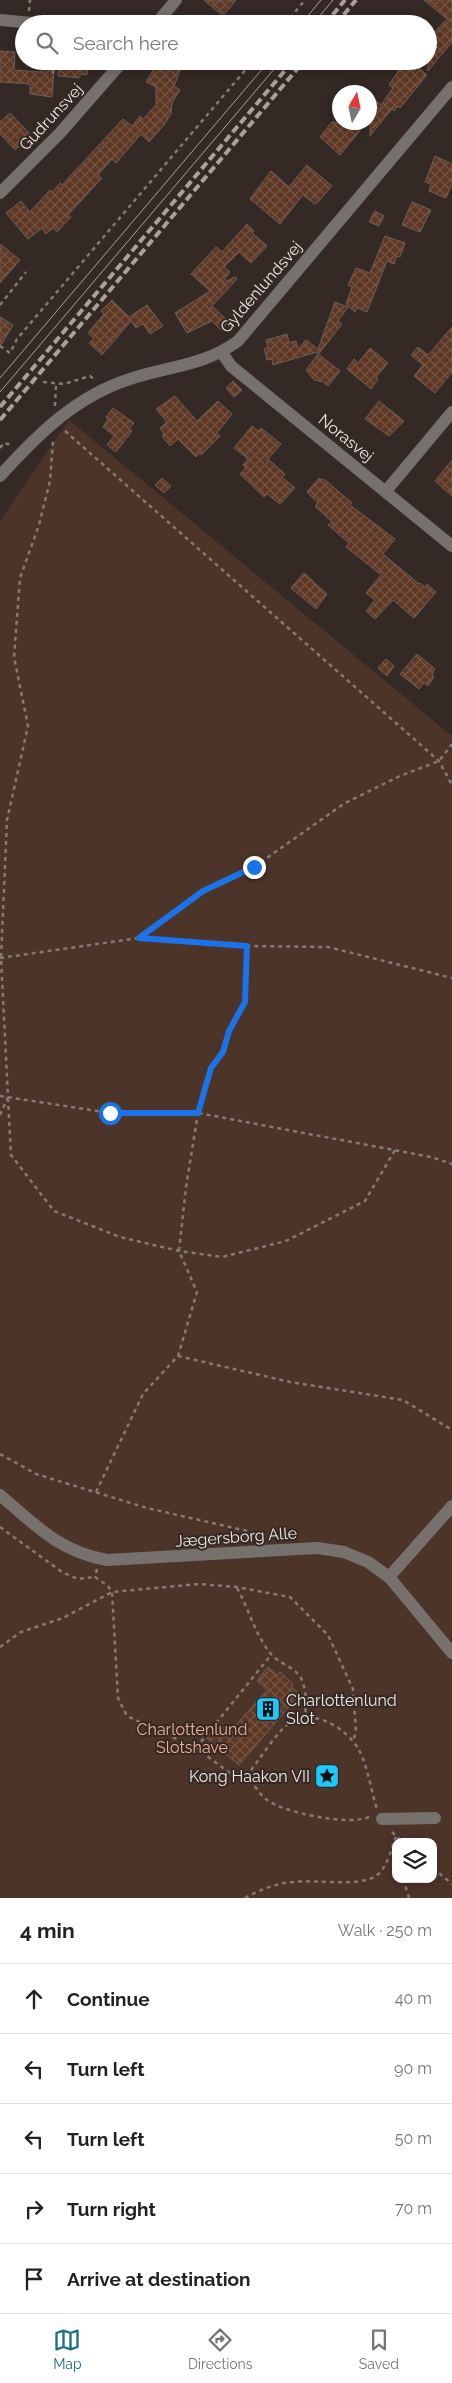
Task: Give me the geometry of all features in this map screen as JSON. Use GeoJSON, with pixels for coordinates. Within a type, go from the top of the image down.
{"type":"FeatureCollection","features":[{"type":"Feature","properties":{"kind":"street"},"geometry":{"type":"LineString","coordinates":[[164,15],[176,0]]}},
{"type":"Feature","properties":{"kind":"street"},"geometry":{"type":"LineString","coordinates":[[0,20],[15,21]]}},
{"type":"Feature","properties":{"kind":"street","name":"Gudrunsvej"},"geometry":{"type":"LineString","coordinates":[[0,193],[47,147],[115,70]]}},
{"type":"Feature","properties":{"kind":"street","name":"Gyldenlundsvej"},"geometry":{"type":"LineString","coordinates":[[0,476],[24,449],[54,421],[81,400],[131,378],[203,361],[222,353],[238,341],[452,87]]}},
{"type":"Feature","properties":{"kind":"street","name":"Norasvej"},"geometry":{"type":"LineString","coordinates":[[222,353],[231,366],[452,546]]}},
{"type":"Feature","properties":{"kind":"street"},"geometry":{"type":"LineString","coordinates":[[386,491],[452,412]]}},
{"type":"Feature","properties":{"kind":"street","name":"Jægersborg Alle"},"geometry":{"type":"LineString","coordinates":[[0,1495],[54,1540],[73,1551],[95,1558],[121,1561],[262,1551],[331,1549],[356,1556],[389,1577],[452,1653]]}},
{"type":"Feature","properties":{"kind":"street"},"geometry":{"type":"LineString","coordinates":[[389,1577],[452,1506]]}},
{"type":"Feature","properties":{"kind":"street"},"geometry":{"type":"LineString","coordinates":[[377,1816],[435,1818]]}},
{"type":"Feature","properties":{"kind":"path"},"geometry":{"type":"LineString","coordinates":[[292,15],[305,0]]}},
{"type":"Feature","properties":{"kind":"path"},"geometry":{"type":"LineString","coordinates":[[53,70],[53,74]]}},
{"type":"Feature","properties":{"kind":"path"},"geometry":{"type":"LineString","coordinates":[[0,346],[10,353],[17,339],[245,70]]}},
{"type":"Feature","properties":{"kind":"path"},"geometry":{"type":"LineString","coordinates":[[0,305],[26,272]]}},
{"type":"Feature","properties":{"kind":"path"},"geometry":{"type":"LineString","coordinates":[[43,382],[56,385],[64,384],[90,376],[106,388]]}},
{"type":"Feature","properties":{"kind":"path"},"geometry":{"type":"LineString","coordinates":[[56,385],[50,481],[39,525],[20,578],[14,657],[28,726],[8,820],[0,958],[11,1156],[54,1211],[120,1237],[179,1251],[222,1257],[286,1241],[365,1201],[395,1150]]}},
{"type":"Feature","properties":{"kind":"path"},"geometry":{"type":"LineString","coordinates":[[54,421],[439,761],[452,784]]}},
{"type":"Feature","properties":{"kind":"path"},"geometry":{"type":"LineString","coordinates":[[139,938],[203,891],[254,867],[346,803],[400,776],[439,761],[452,744]]}},
{"type":"Feature","properties":{"kind":"path"},"geometry":{"type":"LineString","coordinates":[[0,958],[139,938],[247,946],[328,947],[452,978]]}},
{"type":"Feature","properties":{"kind":"path"},"geometry":{"type":"LineString","coordinates":[[96,1492],[143,1394],[178,1356],[197,1292],[179,1251],[186,1188],[198,1113],[211,1068],[223,1052],[229,1031],[245,1002],[247,946]]}},
{"type":"Feature","properties":{"kind":"path"},"geometry":{"type":"LineString","coordinates":[[0,1096],[110,1113],[198,1113],[431,1157],[452,1164]]}},
{"type":"Feature","properties":{"kind":"path"},"geometry":{"type":"LineString","coordinates":[[0,1115],[8,1097]]}},
{"type":"Feature","properties":{"kind":"path"},"geometry":{"type":"LineString","coordinates":[[178,1356],[290,1382],[403,1400],[452,1430]]}},
{"type":"Feature","properties":{"kind":"path"},"geometry":{"type":"LineString","coordinates":[[0,1454],[36,1474],[147,1508],[256,1534],[262,1551]]}},
{"type":"Feature","properties":{"kind":"path"},"geometry":{"type":"LineString","coordinates":[[0,1527],[62,1572],[78,1579],[88,1580],[95,1577]]}},
{"type":"Feature","properties":{"kind":"path"},"geometry":{"type":"LineString","coordinates":[[95,1577],[97,1568]]}},
{"type":"Feature","properties":{"kind":"path"},"geometry":{"type":"LineString","coordinates":[[95,1577],[112,1592],[118,1698],[127,1716],[196,1748],[234,1776],[247,1775],[287,1724],[305,1717],[322,1720],[342,1731],[360,1751],[377,1816],[349,1821],[288,1810],[266,1799],[247,1775]]}},
{"type":"Feature","properties":{"kind":"path"},"geometry":{"type":"LineString","coordinates":[[0,1647],[21,1632],[63,1618],[112,1592],[198,1584],[236,1587],[290,1597],[328,1635],[353,1689],[356,1731],[353,1742]]}},
{"type":"Feature","properties":{"kind":"path"},"geometry":{"type":"LineString","coordinates":[[236,1587],[248,1608],[259,1636],[272,1655],[301,1677],[306,1696],[305,1717]]}},
{"type":"Feature","properties":{"kind":"path"},"geometry":{"type":"LineString","coordinates":[[196,1748],[272,1655]]}},
{"type":"Feature","properties":{"kind":"path"},"geometry":{"type":"LineString","coordinates":[[245,1898],[258,1891],[292,1882],[366,1881],[378,1875],[392,1847]]}},
{"type":"Feature","properties":{"kind":"path"},"geometry":{"type":"LineString","coordinates":[[437,1871],[452,1884]]}},
{"type":"Feature","properties":{"kind":"path"},"geometry":{"type":"LineString","coordinates":[[404,1883],[409,1898]]}},
{"type":"Feature","properties":{"kind":"green space","name":"Charlottenlund Slotshave"},"geometry":{"type":"Polygon","coordinates":[[[69,420],[452,736],[452,1898],[0,1898],[0,521],[69,420]]]}},
{"type":"Feature","properties":{"kind":"building"},"geometry":{"type":"Polygon","coordinates":[[[204,0],[236,0],[222,15],[204,0]]]}},
{"type":"Feature","properties":{"kind":"building"},"geometry":{"type":"Polygon","coordinates":[[[424,0],[452,0],[452,42],[437,60],[437,30],[447,19],[424,0]]]}},
{"type":"Feature","properties":{"kind":"building"},"geometry":{"type":"Polygon","coordinates":[[[0,51],[15,52],[14,70],[41,72],[41,70],[54,70],[52,97],[30,94],[30,84],[0,82],[0,51]]]}},
{"type":"Feature","properties":{"kind":"building"},"geometry":{"type":"Polygon","coordinates":[[[58,70],[87,70],[87,75],[80,74],[80,78],[58,76],[58,70]]]}},
{"type":"Feature","properties":{"kind":"building"},"geometry":{"type":"Polygon","coordinates":[[[153,70],[180,71],[174,86],[180,90],[172,103],[171,114],[164,125],[149,142],[141,134],[116,163],[112,159],[98,175],[102,178],[68,215],[71,217],[57,232],[53,228],[46,234],[42,228],[28,239],[6,213],[21,201],[30,212],[50,190],[52,192],[60,183],[62,185],[123,119],[132,126],[140,116],[143,119],[156,105],[156,87],[146,82],[153,70]]]}},
{"type":"Feature","properties":{"kind":"building"},"geometry":{"type":"Polygon","coordinates":[[[399,70],[421,70],[427,75],[400,108],[398,106],[394,111],[392,109],[377,127],[377,101],[381,105],[393,88],[389,85],[399,70]]]}},
{"type":"Feature","properties":{"kind":"building"},"geometry":{"type":"Polygon","coordinates":[[[10,113],[31,135],[15,150],[0,134],[0,122],[10,113]]]}},
{"type":"Feature","properties":{"kind":"building"},"geometry":{"type":"Polygon","coordinates":[[[332,122],[332,130],[360,130],[340,155],[320,137],[332,122]]]}},
{"type":"Feature","properties":{"kind":"building"},"geometry":{"type":"Polygon","coordinates":[[[435,156],[452,164],[452,184],[446,198],[429,191],[431,184],[425,182],[435,156]]]}},
{"type":"Feature","properties":{"kind":"building"},"geometry":{"type":"Polygon","coordinates":[[[307,165],[332,186],[315,204],[303,195],[280,224],[250,199],[271,171],[289,187],[307,165]]]}},
{"type":"Feature","properties":{"kind":"building"},"geometry":{"type":"Polygon","coordinates":[[[412,202],[431,210],[420,232],[402,225],[412,202]]]}},
{"type":"Feature","properties":{"kind":"building"},"geometry":{"type":"Polygon","coordinates":[[[375,211],[384,216],[379,226],[369,222],[375,211]]]}},
{"type":"Feature","properties":{"kind":"building"},"geometry":{"type":"Polygon","coordinates":[[[247,224],[254,231],[252,233],[267,246],[251,263],[239,252],[224,267],[230,272],[222,283],[235,277],[237,279],[212,306],[229,322],[221,330],[212,321],[187,333],[175,313],[210,291],[191,274],[216,247],[222,252],[247,224]]]}},
{"type":"Feature","properties":{"kind":"building"},"geometry":{"type":"Polygon","coordinates":[[[385,236],[405,243],[400,257],[397,256],[394,264],[387,261],[367,312],[357,308],[355,312],[346,304],[352,287],[348,285],[356,268],[370,273],[385,236]]]}},
{"type":"Feature","properties":{"kind":"building"},"geometry":{"type":"Polygon","coordinates":[[[0,244],[20,260],[0,283],[0,244]]]}},
{"type":"Feature","properties":{"kind":"building"},"geometry":{"type":"Polygon","coordinates":[[[112,300],[129,317],[147,305],[163,326],[150,334],[143,324],[136,328],[131,321],[102,355],[89,343],[94,338],[88,333],[104,314],[101,311],[112,300]]]}},
{"type":"Feature","properties":{"kind":"building"},"geometry":{"type":"Polygon","coordinates":[[[335,302],[348,307],[338,321],[342,324],[318,355],[317,352],[273,365],[272,359],[267,360],[264,349],[268,347],[266,340],[287,334],[289,343],[296,341],[298,349],[306,340],[318,349],[335,302]]]}},
{"type":"Feature","properties":{"kind":"building"},"geometry":{"type":"Polygon","coordinates":[[[0,317],[13,325],[0,347],[0,317]]]}},
{"type":"Feature","properties":{"kind":"building"},"geometry":{"type":"Polygon","coordinates":[[[452,327],[452,372],[435,393],[414,376],[423,365],[411,355],[418,347],[428,355],[452,327]]]}},
{"type":"Feature","properties":{"kind":"building"},"geometry":{"type":"Polygon","coordinates":[[[370,348],[388,363],[376,377],[378,379],[371,389],[347,369],[354,359],[358,363],[370,348]]]}},
{"type":"Feature","properties":{"kind":"building"},"geometry":{"type":"Polygon","coordinates":[[[318,354],[340,371],[328,386],[323,382],[314,380],[306,370],[318,354]]]}},
{"type":"Feature","properties":{"kind":"building"},"geometry":{"type":"Polygon","coordinates":[[[233,381],[242,390],[234,397],[226,388],[233,381]]]}},
{"type":"Feature","properties":{"kind":"building"},"geometry":{"type":"Polygon","coordinates":[[[175,396],[197,421],[218,401],[232,414],[217,433],[220,436],[201,455],[200,453],[196,457],[178,439],[170,446],[162,436],[164,434],[160,428],[167,422],[156,409],[175,396]]]}},
{"type":"Feature","properties":{"kind":"building"},"geometry":{"type":"Polygon","coordinates":[[[379,401],[404,421],[389,436],[365,419],[379,401]]]}},
{"type":"Feature","properties":{"kind":"building"},"geometry":{"type":"Polygon","coordinates":[[[113,408],[134,423],[129,429],[132,431],[116,452],[107,445],[114,436],[103,427],[108,419],[106,417],[113,408]]]}},
{"type":"Feature","properties":{"kind":"building"},"geometry":{"type":"Polygon","coordinates":[[[252,426],[258,431],[261,428],[281,444],[268,459],[285,474],[282,477],[295,488],[280,504],[267,494],[264,497],[240,474],[246,468],[243,465],[248,459],[234,448],[252,426]]]}},
{"type":"Feature","properties":{"kind":"building"},"geometry":{"type":"Polygon","coordinates":[[[452,460],[452,496],[435,481],[452,460]]]}},
{"type":"Feature","properties":{"kind":"building"},"geometry":{"type":"Polygon","coordinates":[[[162,478],[171,486],[164,493],[155,485],[162,478]]]}},
{"type":"Feature","properties":{"kind":"building"},"geometry":{"type":"Polygon","coordinates":[[[319,478],[324,479],[352,503],[350,505],[395,539],[383,554],[419,584],[425,587],[427,584],[436,592],[414,618],[393,600],[375,619],[366,611],[375,600],[366,593],[381,575],[346,547],[349,543],[328,525],[332,522],[315,506],[318,503],[307,492],[319,478]]]}},
{"type":"Feature","properties":{"kind":"building"},"geometry":{"type":"Polygon","coordinates":[[[304,573],[327,594],[316,609],[291,588],[304,573]]]}},
{"type":"Feature","properties":{"kind":"building"},"geometry":{"type":"Polygon","coordinates":[[[417,654],[435,669],[432,674],[434,677],[428,686],[424,683],[419,689],[400,674],[417,654]]]}},
{"type":"Feature","properties":{"kind":"building"},"geometry":{"type":"Polygon","coordinates":[[[386,659],[394,666],[387,676],[378,668],[386,659]]]}},
{"type":"Feature","properties":{"kind":"building","name":"Charlottenlund Slot"},"geometry":{"type":"Polygon","coordinates":[[[268,1667],[277,1675],[280,1672],[293,1684],[291,1687],[300,1694],[239,1765],[207,1738],[219,1724],[229,1733],[267,1690],[257,1681],[268,1667]]]}},
{"type":"Feature","properties":{"kind":"tram line"},"geometry":{"type":"LineString","coordinates":[[308,15],[321,0]]}},
{"type":"Feature","properties":{"kind":"tram line"},"geometry":{"type":"LineString","coordinates":[[320,15],[333,0]]}},
{"type":"Feature","properties":{"kind":"tram line"},"geometry":{"type":"LineString","coordinates":[[0,378],[261,70]]}},
{"type":"Feature","properties":{"kind":"tram line"},"geometry":{"type":"LineString","coordinates":[[0,392],[273,70]]}},
{"type":"Feature","properties":{"kind":"railway"},"geometry":{"type":"LineString","coordinates":[[332,15],[345,0]]}},
{"type":"Feature","properties":{"kind":"railway"},"geometry":{"type":"LineString","coordinates":[[344,15],[356,0]]}},
{"type":"Feature","properties":{"kind":"railway"},"geometry":{"type":"LineString","coordinates":[[0,407],[285,70]]}},
{"type":"Feature","properties":{"kind":"railway"},"geometry":{"type":"LineString","coordinates":[[0,420],[296,70]]}},
{"type":"Feature","properties":{"kind":"place","name":"Charlottenlund Slot"},"geometry":{"type":"Point","coordinates":[268,1709]}},
{"type":"Feature","properties":{"kind":"place","name":"Kong Haakon VII"},"geometry":{"type":"Point","coordinates":[327,1776]}},
{"type":"Feature","properties":{"kind":"route"},"geometry":{"type":"LineString","coordinates":[[110,1113],[198,1113],[211,1068],[223,1052],[229,1031],[245,1002],[247,946],[139,938],[203,891],[254,867]]}}]}
